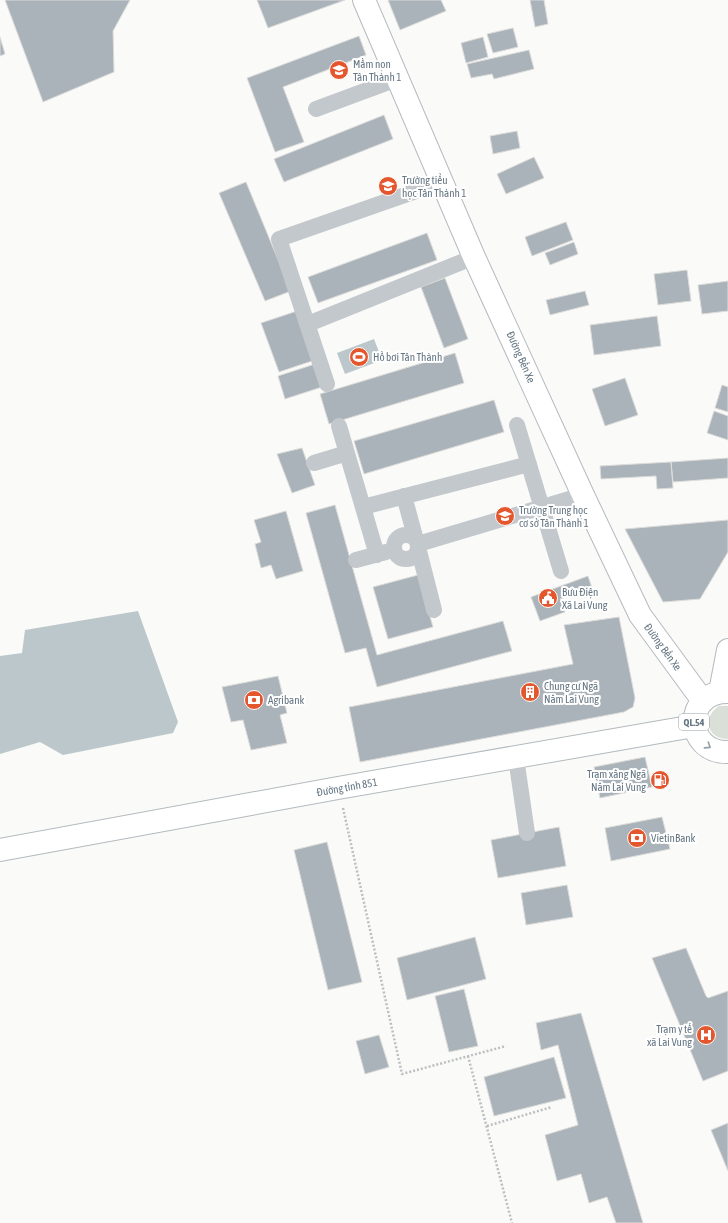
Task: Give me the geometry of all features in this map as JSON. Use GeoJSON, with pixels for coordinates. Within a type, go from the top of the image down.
{"type":"FeatureCollection","features":[{"type":"Feature","properties":{"kind":"main road","name":"Đường Bến Xe"},"geometry":{"type":"LineString","coordinates":[[364,0],[474,257],[583,495],[640,615],[717,695]]}},
{"type":"Feature","properties":{"kind":"main road","name":"QL.54"},"geometry":{"type":"LineString","coordinates":[[728,650],[717,695],[696,713],[694,726],[698,735],[707,746],[720,752],[728,752]]}},
{"type":"Feature","properties":{"kind":"main road","name":"Đường tỉnh 851"},"geometry":{"type":"LineString","coordinates":[[0,850],[338,788],[694,726]]}},
{"type":"Feature","properties":{"kind":"street"},"geometry":{"type":"LineString","coordinates":[[316,109],[397,79]]}},
{"type":"Feature","properties":{"kind":"street"},"geometry":{"type":"LineString","coordinates":[[327,384],[279,239],[442,182]]}},
{"type":"Feature","properties":{"kind":"street"},"geometry":{"type":"LineString","coordinates":[[308,324],[474,257]]}},
{"type":"Feature","properties":{"kind":"street"},"geometry":{"type":"LineString","coordinates":[[517,425],[561,571]]}},
{"type":"Feature","properties":{"kind":"street"},"geometry":{"type":"LineString","coordinates":[[339,426],[377,555]]}},
{"type":"Feature","properties":{"kind":"street"},"geometry":{"type":"LineString","coordinates":[[314,463],[347,453]]}},
{"type":"Feature","properties":{"kind":"street"},"geometry":{"type":"LineString","coordinates":[[363,507],[529,464]]}},
{"type":"Feature","properties":{"kind":"street"},"geometry":{"type":"LineString","coordinates":[[417,544],[583,495]]}},
{"type":"Feature","properties":{"kind":"street"},"geometry":{"type":"LineString","coordinates":[[404,496],[434,610]]}},
{"type":"Feature","properties":{"kind":"street"},"geometry":{"type":"LineString","coordinates":[[356,560],[394,550],[401,558],[408,559],[416,554],[417,544]]}},
{"type":"Feature","properties":{"kind":"street"},"geometry":{"type":"LineString","coordinates":[[516,758],[527,833]]}},
{"type":"Feature","properties":{"kind":"path"},"geometry":{"type":"LineString","coordinates":[[338,788],[402,1074],[506,1046]]}},
{"type":"Feature","properties":{"kind":"path"},"geometry":{"type":"LineString","coordinates":[[468,1056],[512,1223]]}},
{"type":"Feature","properties":{"kind":"path"},"geometry":{"type":"LineString","coordinates":[[487,1126],[552,1107]]}},
{"type":"Feature","properties":{"kind":"shaded area","name":"Hồ bơi Tân Thành"},"geometry":{"type":"Polygon","coordinates":[[[374,339],[382,360],[345,374],[337,353],[374,339]]]}},
{"type":"Feature","properties":{"kind":"shaded area"},"geometry":{"type":"Polygon","coordinates":[[[138,611],[178,722],[173,733],[63,755],[40,742],[0,754],[0,656],[22,653],[25,630],[138,611]]]}},
{"type":"Feature","properties":{"kind":"shaded area"},"geometry":{"type":"Polygon","coordinates":[[[719,706],[728,706],[728,739],[715,735],[711,731],[708,724],[711,714],[719,706]]]}},
{"type":"Feature","properties":{"kind":"building"},"geometry":{"type":"Polygon","coordinates":[[[5,0],[130,0],[113,31],[114,72],[43,102],[5,0]]]}},
{"type":"Feature","properties":{"kind":"building"},"geometry":{"type":"Polygon","coordinates":[[[257,0],[345,0],[268,28],[257,0]]]}},
{"type":"Feature","properties":{"kind":"building"},"geometry":{"type":"Polygon","coordinates":[[[388,0],[441,0],[446,11],[400,30],[388,0]]]}},
{"type":"Feature","properties":{"kind":"building"},"geometry":{"type":"Polygon","coordinates":[[[530,0],[544,0],[548,24],[535,27],[530,0]]]}},
{"type":"Feature","properties":{"kind":"building"},"geometry":{"type":"Polygon","coordinates":[[[513,28],[518,47],[493,53],[487,34],[513,28]]]}},
{"type":"Feature","properties":{"kind":"building"},"geometry":{"type":"Polygon","coordinates":[[[359,36],[366,55],[283,87],[304,142],[275,152],[247,78],[359,36]]]}},
{"type":"Feature","properties":{"kind":"building"},"geometry":{"type":"Polygon","coordinates":[[[0,37],[5,54],[0,56],[0,37]]]}},
{"type":"Feature","properties":{"kind":"building"},"geometry":{"type":"Polygon","coordinates":[[[483,37],[488,57],[466,63],[461,43],[483,37]]]}},
{"type":"Feature","properties":{"kind":"building"},"geometry":{"type":"Polygon","coordinates":[[[529,50],[534,69],[494,79],[492,74],[471,78],[467,64],[529,50]]]}},
{"type":"Feature","properties":{"kind":"building"},"geometry":{"type":"Polygon","coordinates":[[[384,115],[393,139],[284,182],[274,159],[384,115]]]}},
{"type":"Feature","properties":{"kind":"building"},"geometry":{"type":"Polygon","coordinates":[[[517,131],[520,148],[493,154],[490,136],[517,131]]]}},
{"type":"Feature","properties":{"kind":"building"},"geometry":{"type":"Polygon","coordinates":[[[534,157],[544,178],[506,194],[497,174],[534,157]]]}},
{"type":"Feature","properties":{"kind":"building"},"geometry":{"type":"Polygon","coordinates":[[[246,182],[291,291],[265,301],[219,193],[246,182]]]}},
{"type":"Feature","properties":{"kind":"building"},"geometry":{"type":"Polygon","coordinates":[[[566,222],[573,240],[532,256],[525,237],[566,222]]]}},
{"type":"Feature","properties":{"kind":"building"},"geometry":{"type":"Polygon","coordinates":[[[427,233],[437,260],[318,303],[308,277],[427,233]]]}},
{"type":"Feature","properties":{"kind":"building"},"geometry":{"type":"Polygon","coordinates":[[[574,242],[578,254],[550,265],[545,253],[574,242]]]}},
{"type":"Feature","properties":{"kind":"building"},"geometry":{"type":"Polygon","coordinates":[[[687,270],[691,301],[658,305],[654,274],[687,270]]]}},
{"type":"Feature","properties":{"kind":"building"},"geometry":{"type":"Polygon","coordinates":[[[445,278],[468,339],[444,348],[421,287],[445,278]]]}},
{"type":"Feature","properties":{"kind":"building"},"geometry":{"type":"Polygon","coordinates":[[[728,281],[728,311],[702,314],[698,285],[728,281]]]}},
{"type":"Feature","properties":{"kind":"building"},"geometry":{"type":"Polygon","coordinates":[[[585,291],[589,305],[550,315],[546,300],[585,291]]]}},
{"type":"Feature","properties":{"kind":"building"},"geometry":{"type":"Polygon","coordinates":[[[297,311],[315,360],[279,372],[261,323],[297,311]]]}},
{"type":"Feature","properties":{"kind":"building"},"geometry":{"type":"Polygon","coordinates":[[[657,316],[661,346],[594,355],[590,325],[657,316]]]}},
{"type":"Feature","properties":{"kind":"building"},"geometry":{"type":"Polygon","coordinates":[[[455,353],[464,383],[329,424],[320,394],[455,353]]]}},
{"type":"Feature","properties":{"kind":"building"},"geometry":{"type":"Polygon","coordinates":[[[315,364],[322,387],[285,399],[278,376],[315,364]]]}},
{"type":"Feature","properties":{"kind":"building"},"geometry":{"type":"Polygon","coordinates":[[[625,378],[638,415],[605,426],[592,389],[625,378]]]}},
{"type":"Feature","properties":{"kind":"building"},"geometry":{"type":"Polygon","coordinates":[[[722,385],[728,387],[728,412],[715,408],[722,385]]]}},
{"type":"Feature","properties":{"kind":"building"},"geometry":{"type":"Polygon","coordinates":[[[494,400],[504,432],[364,474],[354,441],[494,400]]]}},
{"type":"Feature","properties":{"kind":"building"},"geometry":{"type":"Polygon","coordinates":[[[714,411],[728,416],[728,440],[707,433],[714,411]]]}},
{"type":"Feature","properties":{"kind":"building"},"geometry":{"type":"Polygon","coordinates":[[[302,448],[315,485],[292,493],[277,454],[302,448]]]}},
{"type":"Feature","properties":{"kind":"building"},"geometry":{"type":"Polygon","coordinates":[[[728,458],[728,478],[673,482],[671,462],[728,458]]]}},
{"type":"Feature","properties":{"kind":"building"},"geometry":{"type":"Polygon","coordinates":[[[671,462],[673,488],[657,489],[656,476],[601,479],[600,466],[671,462]]]}},
{"type":"Feature","properties":{"kind":"building"},"geometry":{"type":"Polygon","coordinates":[[[335,505],[377,655],[503,621],[512,651],[377,687],[366,648],[345,653],[306,513],[335,505]]]}},
{"type":"Feature","properties":{"kind":"building"},"geometry":{"type":"Polygon","coordinates":[[[286,511],[303,571],[276,579],[271,565],[261,568],[255,544],[261,542],[254,520],[286,511]]]}},
{"type":"Feature","properties":{"kind":"building"},"geometry":{"type":"Polygon","coordinates":[[[728,520],[728,552],[700,599],[663,602],[625,529],[728,520]]]}},
{"type":"Feature","properties":{"kind":"building"},"geometry":{"type":"Polygon","coordinates":[[[418,575],[433,627],[388,639],[373,587],[418,575]]]}},
{"type":"Feature","properties":{"kind":"building","name":"Bưu Điện Xã Lai Vung"},"geometry":{"type":"Polygon","coordinates":[[[588,576],[592,588],[560,599],[565,612],[540,621],[531,597],[588,576]]]}},
{"type":"Feature","properties":{"kind":"building","name":"Chung cư Ngã Năm Lai Vung"},"geometry":{"type":"Polygon","coordinates":[[[619,617],[635,698],[633,707],[624,712],[360,762],[349,707],[573,664],[564,625],[619,617]]]}},
{"type":"Feature","properties":{"kind":"building","name":"Agribank"},"geometry":{"type":"Polygon","coordinates":[[[278,676],[287,713],[280,715],[287,743],[251,750],[243,720],[231,722],[222,687],[278,676]]]}},
{"type":"Feature","properties":{"kind":"building"},"geometry":{"type":"Polygon","coordinates":[[[645,757],[652,787],[600,798],[594,767],[645,757]]]}},
{"type":"Feature","properties":{"kind":"building","name":"VietinBank"},"geometry":{"type":"Polygon","coordinates":[[[662,817],[670,849],[611,861],[605,828],[662,817]]]}},
{"type":"Feature","properties":{"kind":"building"},"geometry":{"type":"Polygon","coordinates":[[[559,827],[566,866],[498,878],[491,840],[559,827]]]}},
{"type":"Feature","properties":{"kind":"building"},"geometry":{"type":"Polygon","coordinates":[[[327,842],[362,982],[328,990],[294,850],[327,842]]]}},
{"type":"Feature","properties":{"kind":"building"},"geometry":{"type":"Polygon","coordinates":[[[567,885],[573,917],[526,925],[521,893],[567,885]]]}},
{"type":"Feature","properties":{"kind":"building"},"geometry":{"type":"Polygon","coordinates":[[[475,937],[486,979],[407,1000],[397,958],[475,937]]]}},
{"type":"Feature","properties":{"kind":"building","name":"Trạm y tế xã Lai Vung"},"geometry":{"type":"Polygon","coordinates":[[[686,948],[706,996],[708,998],[728,991],[728,1071],[703,1081],[652,958],[686,948]]]}},
{"type":"Feature","properties":{"kind":"building"},"geometry":{"type":"Polygon","coordinates":[[[464,989],[478,1046],[449,1052],[435,996],[464,989]]]}},
{"type":"Feature","properties":{"kind":"building"},"geometry":{"type":"Polygon","coordinates":[[[581,1013],[643,1223],[616,1223],[607,1197],[589,1203],[581,1174],[557,1181],[545,1135],[578,1125],[558,1045],[541,1050],[536,1023],[581,1013]]]}},
{"type":"Feature","properties":{"kind":"building"},"geometry":{"type":"Polygon","coordinates":[[[379,1035],[389,1067],[365,1074],[356,1041],[379,1035]]]}},
{"type":"Feature","properties":{"kind":"building"},"geometry":{"type":"Polygon","coordinates":[[[554,1057],[566,1098],[494,1116],[484,1077],[554,1057]]]}},
{"type":"Feature","properties":{"kind":"building"},"geometry":{"type":"Polygon","coordinates":[[[728,1123],[728,1171],[711,1130],[728,1123]]]}},
{"type":"Feature","properties":{"kind":"place","name":"Mầm non Tân Thành 1"},"geometry":{"type":"Point","coordinates":[339,70]}},
{"type":"Feature","properties":{"kind":"place","name":"Trường tiểu học Tân Thành 1"},"geometry":{"type":"Point","coordinates":[388,186]}},
{"type":"Feature","properties":{"kind":"place","name":"Hồ bơi Tân Thành"},"geometry":{"type":"Point","coordinates":[359,357]}},
{"type":"Feature","properties":{"kind":"place","name":"Trường Trung học cơ sở Tân Thành 1"},"geometry":{"type":"Point","coordinates":[505,516]}},
{"type":"Feature","properties":{"kind":"place","name":"Bưu Điện Xã Lai Vung"},"geometry":{"type":"Point","coordinates":[548,598]}},
{"type":"Feature","properties":{"kind":"place","name":"Chung cư Ngã Năm Lai Vung"},"geometry":{"type":"Point","coordinates":[530,692]}},
{"type":"Feature","properties":{"kind":"place","name":"Agribank"},"geometry":{"type":"Point","coordinates":[254,700]}},
{"type":"Feature","properties":{"kind":"place","name":"Trạm xăng Ngã Năm Lai Vung"},"geometry":{"type":"Point","coordinates":[660,780]}},
{"type":"Feature","properties":{"kind":"place","name":"VietinBank"},"geometry":{"type":"Point","coordinates":[637,838]}},
{"type":"Feature","properties":{"kind":"place","name":"Trạm y tế xã Lai Vung"},"geometry":{"type":"Point","coordinates":[706,1035]}}]}
